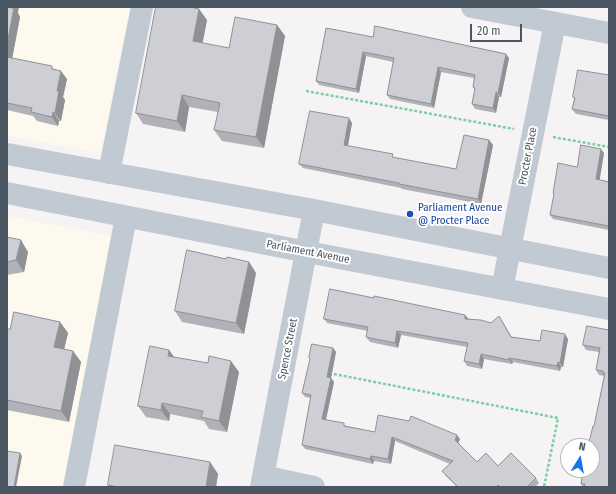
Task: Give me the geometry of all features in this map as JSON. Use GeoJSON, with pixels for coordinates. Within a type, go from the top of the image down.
{"type":"FeatureCollection","features":[{"type":"Feature","properties":{"kind":"street"},"geometry":{"type":"LineString","coordinates":[[109,173],[142,7]]}},
{"type":"Feature","properties":{"kind":"street"},"geometry":{"type":"LineString","coordinates":[[472,7],[609,33]]}},
{"type":"Feature","properties":{"kind":"street","name":"Procter Place"},"geometry":{"type":"LineString","coordinates":[[502,289],[555,23]]}},
{"type":"Feature","properties":{"kind":"street"},"geometry":{"type":"LineString","coordinates":[[7,154],[314,210],[609,268]]}},
{"type":"Feature","properties":{"kind":"street","name":"Parliament Avenue"},"geometry":{"type":"LineString","coordinates":[[7,193],[609,309]]}},
{"type":"Feature","properties":{"kind":"street","name":"Spence Street"},"geometry":{"type":"LineString","coordinates":[[262,481],[314,210]]}},
{"type":"Feature","properties":{"kind":"street"},"geometry":{"type":"LineString","coordinates":[[74,487],[126,216]]}},
{"type":"Feature","properties":{"kind":"street"},"geometry":{"type":"LineString","coordinates":[[262,481],[314,487]]}},
{"type":"Feature","properties":{"kind":"path"},"geometry":{"type":"LineString","coordinates":[[306,91],[609,147]]}},
{"type":"Feature","properties":{"kind":"path"},"geometry":{"type":"LineString","coordinates":[[324,372],[558,418],[544,487]]}},
{"type":"Feature","properties":{"kind":"shaded area"},"geometry":{"type":"Polygon","coordinates":[[[7,7],[130,7],[101,153],[7,136],[7,7]]]}},
{"type":"Feature","properties":{"kind":"shaded area"},"geometry":{"type":"Polygon","coordinates":[[[7,216],[112,236],[63,487],[7,487],[7,216]]]}},
{"type":"Feature","properties":{"kind":"building"},"geometry":{"type":"Polygon","coordinates":[[[7,7],[14,8],[7,45],[7,7]]]}},
{"type":"Feature","properties":{"kind":"building"},"geometry":{"type":"Polygon","coordinates":[[[156,7],[190,7],[199,9],[193,41],[229,48],[235,17],[277,25],[256,137],[214,130],[220,103],[182,95],[177,121],[136,113],[156,7]]]}},
{"type":"Feature","properties":{"kind":"building"},"geometry":{"type":"Polygon","coordinates":[[[375,26],[506,54],[498,93],[496,92],[493,108],[472,104],[475,88],[473,87],[475,75],[438,67],[431,104],[387,95],[394,58],[363,52],[356,89],[316,81],[326,28],[373,37],[375,26]]]}},
{"type":"Feature","properties":{"kind":"building"},"geometry":{"type":"Polygon","coordinates":[[[7,57],[52,66],[52,69],[61,71],[55,113],[53,112],[52,117],[31,112],[32,108],[7,103],[7,57]]]}},
{"type":"Feature","properties":{"kind":"building"},"geometry":{"type":"Polygon","coordinates":[[[578,70],[609,75],[609,116],[572,109],[575,98],[573,97],[578,70]]]}},
{"type":"Feature","properties":{"kind":"building"},"geometry":{"type":"Polygon","coordinates":[[[310,111],[349,118],[344,145],[393,154],[392,157],[456,169],[464,135],[489,140],[478,199],[299,164],[310,111]]]}},
{"type":"Feature","properties":{"kind":"building"},"geometry":{"type":"Polygon","coordinates":[[[581,145],[601,149],[596,179],[609,182],[609,226],[550,215],[558,163],[577,167],[581,145]]]}},
{"type":"Feature","properties":{"kind":"building"},"geometry":{"type":"Polygon","coordinates":[[[7,237],[21,240],[16,260],[7,262],[7,237]]]}},
{"type":"Feature","properties":{"kind":"building"},"geometry":{"type":"Polygon","coordinates":[[[187,250],[226,259],[227,257],[249,262],[236,323],[175,311],[187,250]]]}},
{"type":"Feature","properties":{"kind":"building"},"geometry":{"type":"Polygon","coordinates":[[[330,289],[374,298],[374,296],[465,315],[465,319],[481,320],[491,323],[499,316],[511,337],[540,341],[542,330],[565,334],[560,363],[558,362],[557,366],[509,358],[509,360],[481,354],[479,364],[464,361],[468,343],[397,331],[395,343],[366,337],[368,327],[324,319],[330,289]]]}},
{"type":"Feature","properties":{"kind":"building"},"geometry":{"type":"Polygon","coordinates":[[[14,312],[60,322],[54,347],[73,351],[61,411],[7,400],[7,329],[10,329],[14,312]]]}},
{"type":"Feature","properties":{"kind":"building"},"geometry":{"type":"Polygon","coordinates":[[[587,326],[609,330],[609,487],[584,487],[585,484],[581,484],[582,478],[600,478],[600,438],[590,438],[605,373],[603,373],[603,371],[596,370],[600,348],[583,345],[587,326]]]}},
{"type":"Feature","properties":{"kind":"building"},"geometry":{"type":"Polygon","coordinates":[[[312,344],[333,348],[327,377],[331,378],[322,419],[344,423],[344,426],[375,432],[378,415],[409,421],[411,416],[457,435],[455,440],[477,462],[486,453],[498,466],[511,453],[536,478],[527,487],[500,487],[498,485],[496,487],[458,487],[442,471],[453,461],[392,437],[388,459],[371,456],[370,459],[302,445],[311,395],[302,393],[312,344]]]}},
{"type":"Feature","properties":{"kind":"building"},"geometry":{"type":"Polygon","coordinates":[[[150,346],[169,350],[168,356],[208,363],[209,356],[231,361],[219,421],[201,417],[203,411],[162,403],[161,410],[138,406],[150,346]]]}},
{"type":"Feature","properties":{"kind":"building"},"geometry":{"type":"Polygon","coordinates":[[[115,445],[210,462],[206,487],[118,487],[108,485],[115,445]]]}},
{"type":"Feature","properties":{"kind":"building"},"geometry":{"type":"Polygon","coordinates":[[[7,451],[20,453],[14,487],[7,487],[7,451]]]}},
{"type":"Feature","properties":{"kind":"place","name":"Parliament Avenue @ Procter Place"},"geometry":{"type":"Point","coordinates":[410,214]}}]}
